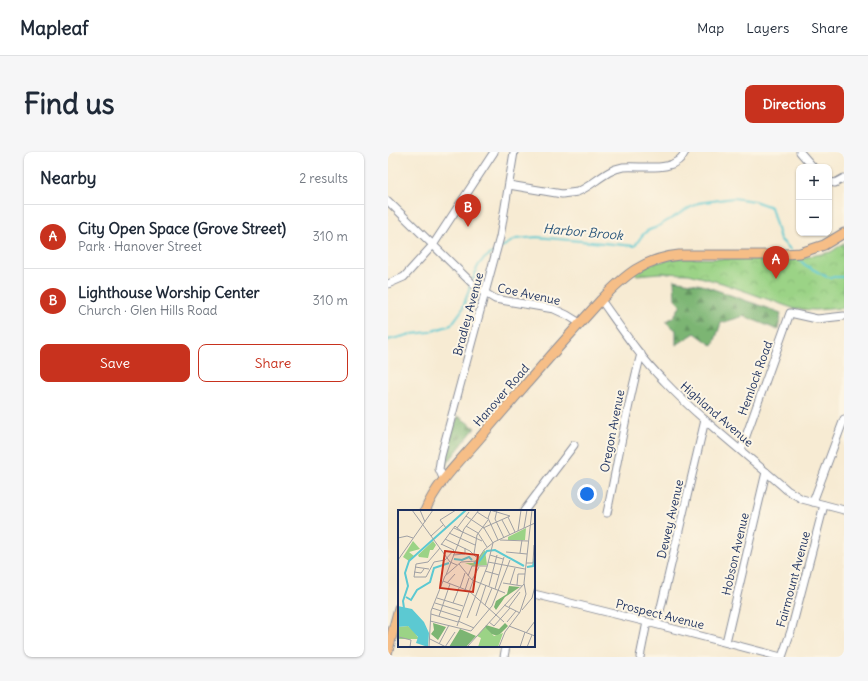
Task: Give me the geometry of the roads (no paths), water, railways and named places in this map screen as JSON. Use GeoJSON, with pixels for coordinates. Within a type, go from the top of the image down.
{"type":"FeatureCollection","features":[{"type":"Feature","properties":{"kind":"main road","name":"Hanover Road"},"geometry":{"type":"LineString","coordinates":[[426,510],[431,499],[444,480],[600,300],[629,273],[647,263],[666,257],[694,254],[770,256],[793,254],[812,250],[836,239],[844,233]]}},
{"type":"Feature","properties":{"kind":"main road"},"geometry":{"type":"LineString","coordinates":[[388,650],[398,612]]}},
{"type":"Feature","properties":{"kind":"street"},"geometry":{"type":"LineString","coordinates":[[388,284],[404,277],[433,244],[494,152]]}},
{"type":"Feature","properties":{"kind":"street","name":"Bradley Avenue"},"geometry":{"type":"LineString","coordinates":[[444,480],[439,469],[441,456],[504,220],[514,152]]}},
{"type":"Feature","properties":{"kind":"street"},"geometry":{"type":"LineString","coordinates":[[509,185],[562,194],[578,192],[614,170],[622,168],[662,167],[677,161],[684,155],[685,152]]}},
{"type":"Feature","properties":{"kind":"street"},"geometry":{"type":"LineString","coordinates":[[800,152],[810,164]]}},
{"type":"Feature","properties":{"kind":"street"},"geometry":{"type":"LineString","coordinates":[[832,182],[835,183],[844,178]]}},
{"type":"Feature","properties":{"kind":"street","name":"Coe Avenue"},"geometry":{"type":"LineString","coordinates":[[388,201],[477,288],[485,294],[499,300],[554,309],[567,314],[580,323]]}},
{"type":"Feature","properties":{"kind":"street","name":"Highland Avenue"},"geometry":{"type":"LineString","coordinates":[[600,300],[663,380],[705,420],[794,495],[813,502],[844,510]]}},
{"type":"Feature","properties":{"kind":"street","name":"Hemlock Road"},"geometry":{"type":"LineString","coordinates":[[741,450],[790,314],[817,319],[844,316]]}},
{"type":"Feature","properties":{"kind":"street","name":"Oregon Avenue"},"geometry":{"type":"LineString","coordinates":[[607,513],[630,399],[641,354]]}},
{"type":"Feature","properties":{"kind":"street"},"geometry":{"type":"LineString","coordinates":[[813,502],[844,419]]}},
{"type":"Feature","properties":{"kind":"street","name":"Dewey Avenue"},"geometry":{"type":"LineString","coordinates":[[657,624],[705,420]]}},
{"type":"Feature","properties":{"kind":"street"},"geometry":{"type":"LineString","coordinates":[[525,510],[574,445]]}},
{"type":"Feature","properties":{"kind":"street","name":"Hobson Avenue"},"geometry":{"type":"LineString","coordinates":[[726,642],[766,472]]}},
{"type":"Feature","properties":{"kind":"street","name":"Fairmount Avenue"},"geometry":{"type":"LineString","coordinates":[[781,657],[791,631],[824,505]]}},
{"type":"Feature","properties":{"kind":"street","name":"Prospect Avenue"},"geometry":{"type":"LineString","coordinates":[[535,594],[657,624],[781,657]]}},
{"type":"Feature","properties":{"kind":"street"},"geometry":{"type":"LineString","coordinates":[[640,657],[647,622]]}},
{"type":"Feature","properties":{"kind":"street"},"geometry":{"type":"LineString","coordinates":[[504,657],[506,647]]}},
{"type":"Feature","properties":{"kind":"waterway","name":"Harbor Brook"},"geometry":{"type":"LineString","coordinates":[[500,248],[516,239],[537,237],[635,246],[648,231],[698,203],[733,198],[754,201],[771,207],[780,239],[791,250]]}},
{"type":"Feature","properties":{"kind":"waterway","name":"Harbor Brook"},"geometry":{"type":"LineString","coordinates":[[473,280],[480,263],[494,252]]}},
{"type":"Feature","properties":{"kind":"waterway","name":"Harbor Brook"},"geometry":{"type":"LineString","coordinates":[[796,256],[805,265],[827,277],[844,277]]}},
{"type":"Feature","properties":{"kind":"waterway","name":"Harbor Brook"},"geometry":{"type":"LineString","coordinates":[[388,340],[412,334],[429,332],[451,325],[462,310],[471,284]]}},
{"type":"Feature","properties":{"kind":"place","name":"Lighthouse Worship Center"},"geometry":{"type":"Point","coordinates":[468,227]}},
{"type":"Feature","properties":{"kind":"place","name":"City Open Space (Grove Street)"},"geometry":{"type":"Point","coordinates":[776,279]}}]}
